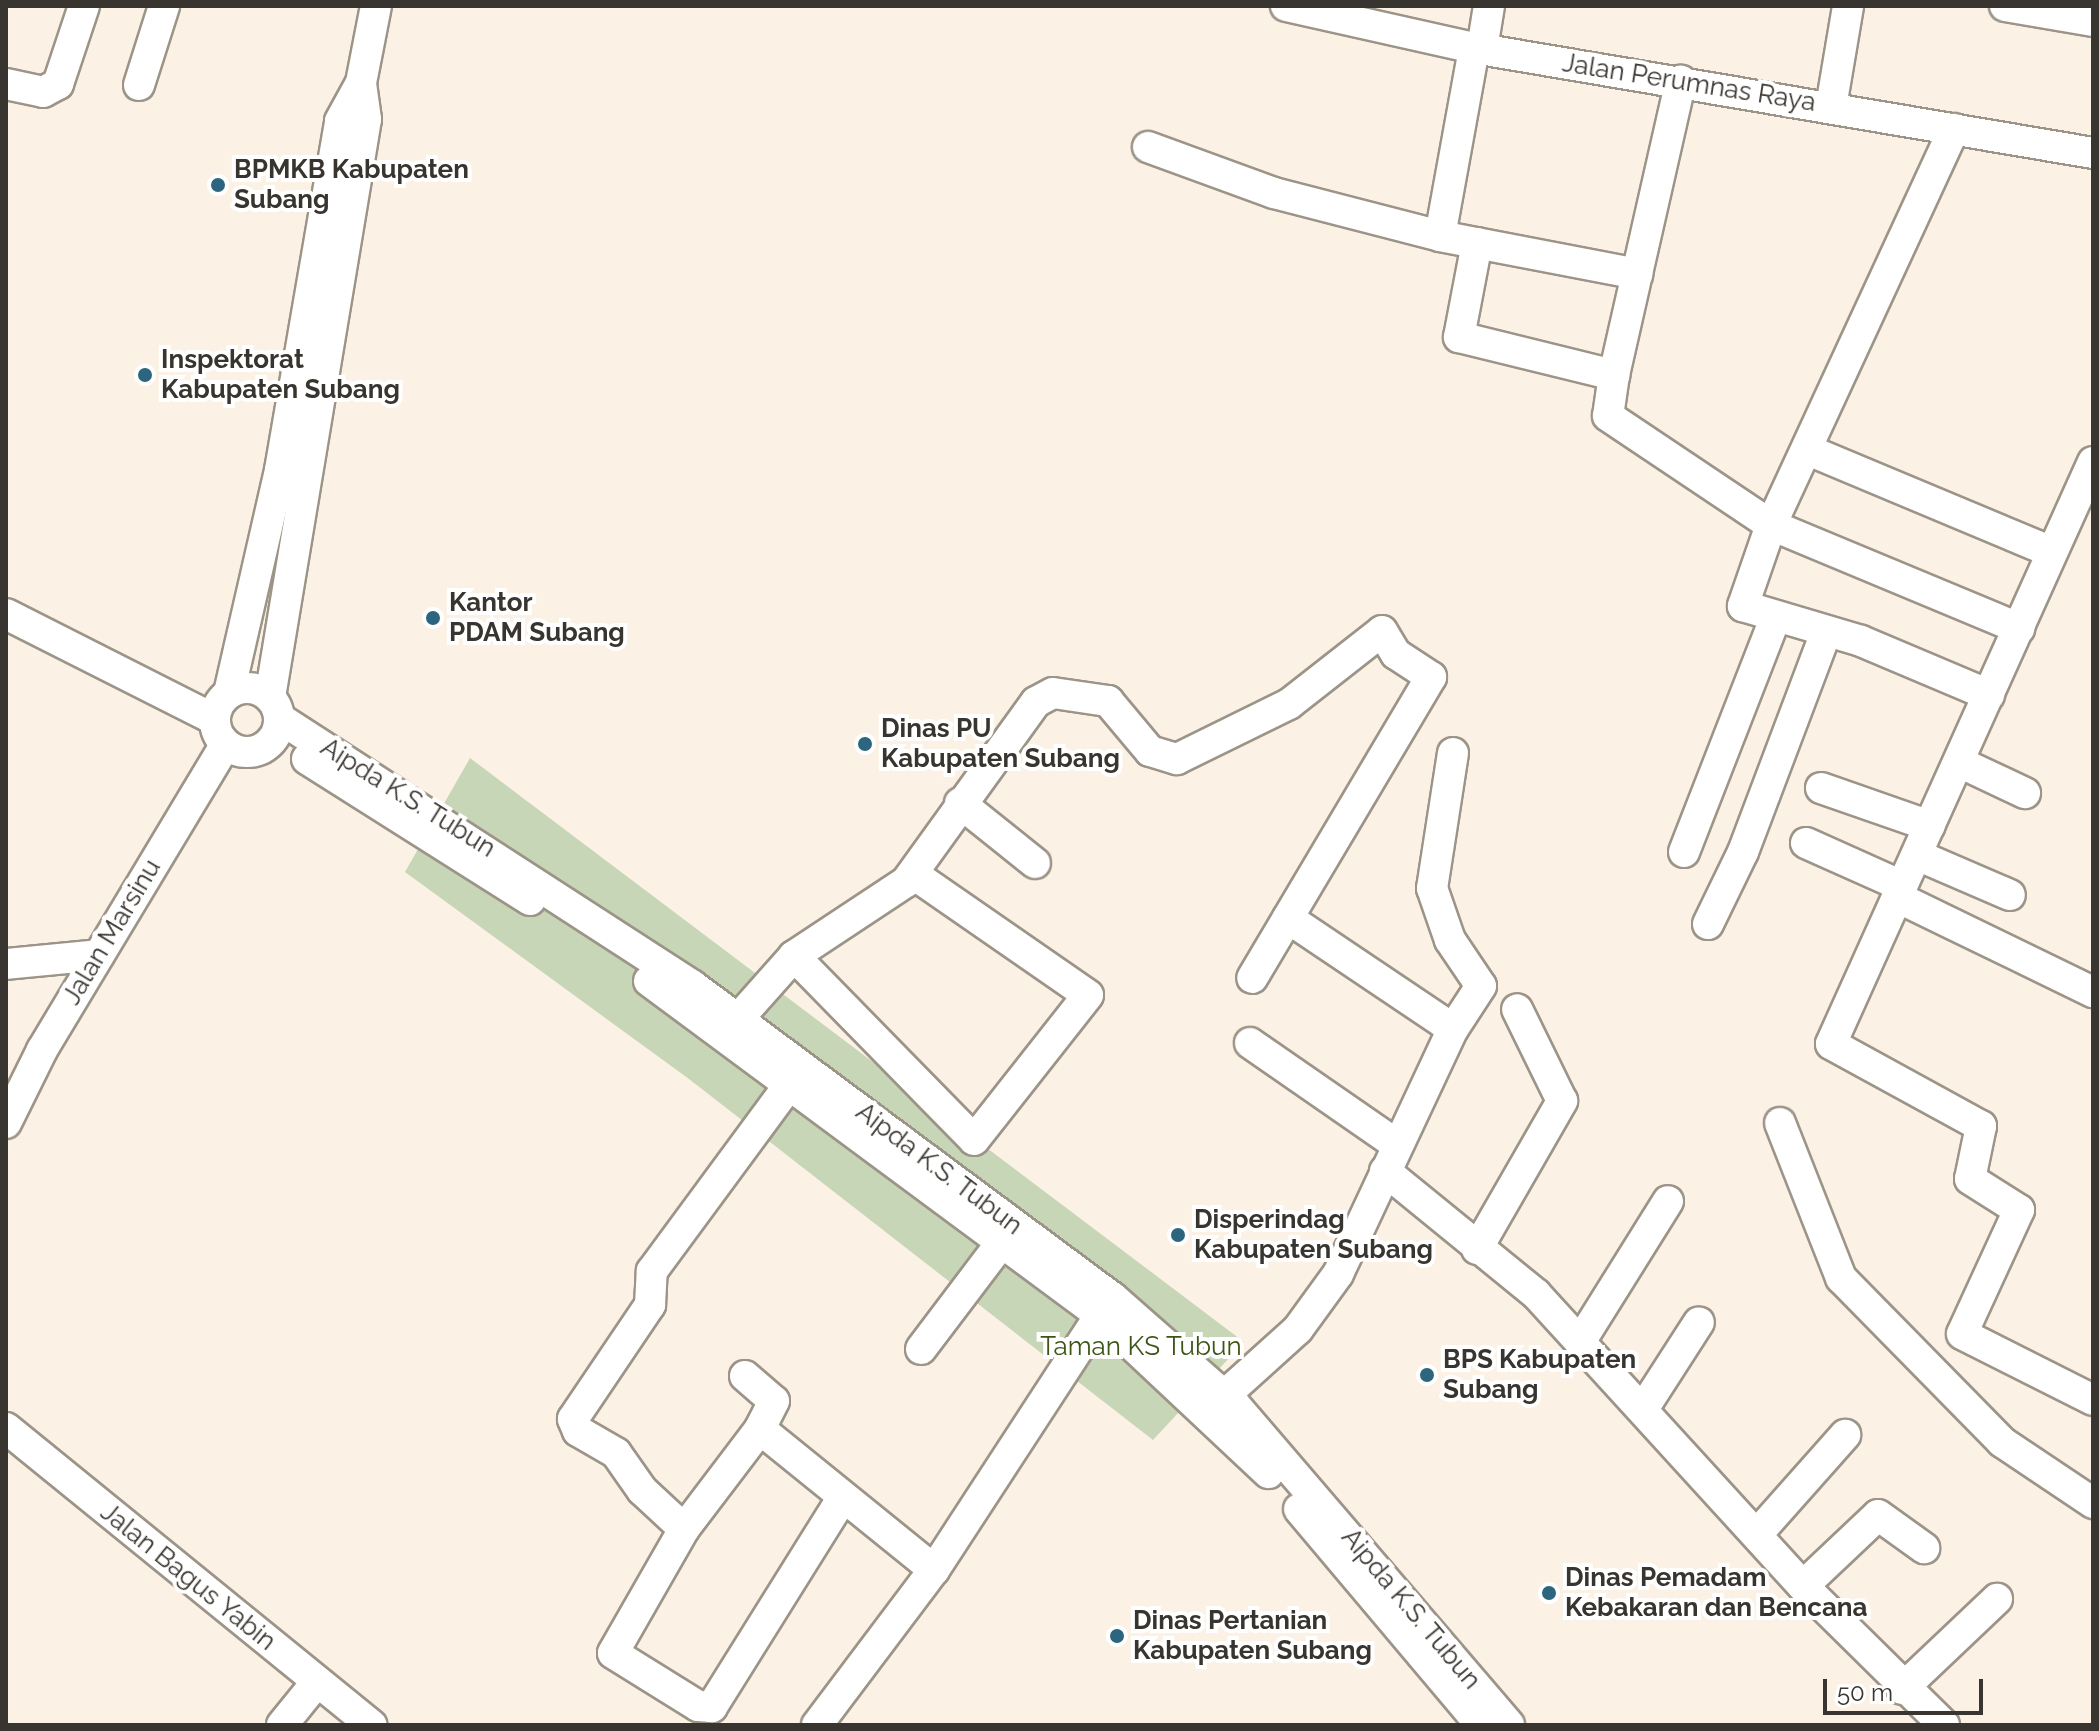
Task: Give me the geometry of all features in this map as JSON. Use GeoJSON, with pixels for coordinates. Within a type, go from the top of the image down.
{"type":"FeatureCollection","features":[{"type":"Feature","properties":{"kind":"street"},"geometry":{"type":"LineString","coordinates":[[6,84],[43,92],[58,84],[84,6]]}},
{"type":"Feature","properties":{"kind":"street"},"geometry":{"type":"LineString","coordinates":[[139,85],[164,6]]}},
{"type":"Feature","properties":{"kind":"street"},"geometry":{"type":"LineString","coordinates":[[6,614],[223,719],[251,753],[274,718],[366,119],[361,83],[376,6]]}},
{"type":"Feature","properties":{"kind":"street","name":"Jalan Perumnas Raya"},"geometry":{"type":"LineString","coordinates":[[1286,6],[1478,49],[2093,153]]}},
{"type":"Feature","properties":{"kind":"street"},"geometry":{"type":"LineString","coordinates":[[1440,236],[1489,6]]}},
{"type":"Feature","properties":{"kind":"street"},"geometry":{"type":"LineString","coordinates":[[1831,107],[1848,6]]}},
{"type":"Feature","properties":{"kind":"street"},"geometry":{"type":"LineString","coordinates":[[2005,6],[2089,16]]}},
{"type":"Feature","properties":{"kind":"street"},"geometry":{"type":"LineString","coordinates":[[1681,81],[1614,375],[1608,416],[1771,525],[2019,628]]}},
{"type":"Feature","properties":{"kind":"street","name":"Jalan Marsinu"},"geometry":{"type":"LineString","coordinates":[[6,1123],[99,955],[223,719],[280,470],[340,121],[361,83]]}},
{"type":"Feature","properties":{"kind":"street"},"geometry":{"type":"LineString","coordinates":[[1954,129],[1771,525],[1743,606],[1775,619],[1826,632],[1989,695]]}},
{"type":"Feature","properties":{"kind":"street"},"geometry":{"type":"LineString","coordinates":[[1148,147],[1274,193],[1440,236],[1637,274]]}},
{"type":"Feature","properties":{"kind":"street"},"geometry":{"type":"LineString","coordinates":[[1477,243],[1459,337],[1614,375]]}},
{"type":"Feature","properties":{"kind":"street"},"geometry":{"type":"LineString","coordinates":[[1808,450],[2052,552]]}},
{"type":"Feature","properties":{"kind":"street"},"geometry":{"type":"LineString","coordinates":[[2093,462],[2087,493],[2052,552],[1831,1044],[1981,1126],[1970,1179],[2019,1210],[1963,1337],[2093,1400]]}},
{"type":"Feature","properties":{"kind":"street"},"geometry":{"type":"LineString","coordinates":[[1684,852],[1775,619]]}},
{"type":"Feature","properties":{"kind":"street"},"geometry":{"type":"LineString","coordinates":[[738,1019],[794,956],[913,874],[960,803],[1036,702],[1053,693],[1108,701],[1150,751],[1177,759],[1289,704],[1382,631],[1396,654],[1431,677],[1252,978]]}},
{"type":"Feature","properties":{"kind":"street"},"geometry":{"type":"LineString","coordinates":[[1708,924],[1826,632]]}},
{"type":"Feature","properties":{"kind":"street"},"geometry":{"type":"LineString","coordinates":[[223,719],[250,688],[274,718]]}},
{"type":"Feature","properties":{"kind":"street","name":"Aipda K.S. Tubun"},"geometry":{"type":"LineString","coordinates":[[274,718],[471,837],[738,1019],[1113,1298],[1225,1395],[1509,1725]]}},
{"type":"Feature","properties":{"kind":"street","name":"Aipda K.S. Tubun"},"geometry":{"type":"LineString","coordinates":[[274,718],[790,1084],[1100,1315],[1268,1473],[1481,1725]]}},
{"type":"Feature","properties":{"kind":"street"},"geometry":{"type":"LineString","coordinates":[[1225,1395],[1318,1305],[1453,1029],[1481,986],[1450,940],[1432,888],[1453,753]]}},
{"type":"Feature","properties":{"kind":"street"},"geometry":{"type":"LineString","coordinates":[[1959,762],[2025,793]]}},
{"type":"Feature","properties":{"kind":"street"},"geometry":{"type":"LineString","coordinates":[[1821,788],[1930,826]]}},
{"type":"Feature","properties":{"kind":"street"},"geometry":{"type":"LineString","coordinates":[[960,803],[1035,863]]}},
{"type":"Feature","properties":{"kind":"street"},"geometry":{"type":"LineString","coordinates":[[1806,843],[2093,992]]}},
{"type":"Feature","properties":{"kind":"street"},"geometry":{"type":"LineString","coordinates":[[1917,855],[2010,895]]}},
{"type":"Feature","properties":{"kind":"street"},"geometry":{"type":"LineString","coordinates":[[794,956],[974,1140],[1088,995],[913,874]]}},
{"type":"Feature","properties":{"kind":"street"},"geometry":{"type":"LineString","coordinates":[[1288,918],[1453,1029]]}},
{"type":"Feature","properties":{"kind":"street"},"geometry":{"type":"LineString","coordinates":[[6,964],[99,955]]}},
{"type":"Feature","properties":{"kind":"street"},"geometry":{"type":"LineString","coordinates":[[1477,1249],[1562,1101],[1517,1009]]}},
{"type":"Feature","properties":{"kind":"street"},"geometry":{"type":"LineString","coordinates":[[1250,1043],[1390,1158],[1477,1249],[1536,1294],[1759,1532],[1803,1586],[1902,1689],[1944,1725]]}},
{"type":"Feature","properties":{"kind":"street"},"geometry":{"type":"LineString","coordinates":[[684,1529],[642,1490],[616,1453],[578,1431],[573,1419],[650,1305],[652,1271],[790,1084]]}},
{"type":"Feature","properties":{"kind":"street"},"geometry":{"type":"LineString","coordinates":[[1780,1123],[1841,1278],[2002,1442],[2093,1503]]}},
{"type":"Feature","properties":{"kind":"street"},"geometry":{"type":"LineString","coordinates":[[1580,1342],[1668,1201]]}},
{"type":"Feature","properties":{"kind":"street"},"geometry":{"type":"LineString","coordinates":[[921,1349],[1002,1242]]}},
{"type":"Feature","properties":{"kind":"street"},"geometry":{"type":"LineString","coordinates":[[817,1725],[934,1570],[1100,1315]]}},
{"type":"Feature","properties":{"kind":"street"},"geometry":{"type":"LineString","coordinates":[[1643,1409],[1699,1322]]}},
{"type":"Feature","properties":{"kind":"street"},"geometry":{"type":"LineString","coordinates":[[745,1376],[774,1401],[760,1429],[684,1529],[612,1650],[709,1708],[843,1497]]}},
{"type":"Feature","properties":{"kind":"street","name":"Jalan Bagus Yabin"},"geometry":{"type":"LineString","coordinates":[[6,1428],[372,1725]]}},
{"type":"Feature","properties":{"kind":"street"},"geometry":{"type":"LineString","coordinates":[[760,1429],[934,1570]]}},
{"type":"Feature","properties":{"kind":"street"},"geometry":{"type":"LineString","coordinates":[[1759,1532],[1845,1435]]}},
{"type":"Feature","properties":{"kind":"street"},"geometry":{"type":"LineString","coordinates":[[1803,1586],[1878,1515],[1924,1548]]}},
{"type":"Feature","properties":{"kind":"street"},"geometry":{"type":"LineString","coordinates":[[1902,1689],[1997,1599]]}},
{"type":"Feature","properties":{"kind":"street"},"geometry":{"type":"LineString","coordinates":[[282,1725],[317,1682]]}},
{"type":"Feature","properties":{"kind":"green space","name":"Taman KS Tubun"},"geometry":{"type":"Polygon","coordinates":[[[470,758],[1244,1342],[1153,1440],[689,1079],[405,872],[470,758]]]}},
{"type":"Feature","properties":{"kind":"place","name":"BPMKB Kabupaten Subang"},"geometry":{"type":"Point","coordinates":[218,185]}},
{"type":"Feature","properties":{"kind":"place","name":"Inspektorat Kabupaten Subang"},"geometry":{"type":"Point","coordinates":[145,375]}},
{"type":"Feature","properties":{"kind":"place","name":"Kantor PDAM Subang"},"geometry":{"type":"Point","coordinates":[433,618]}},
{"type":"Feature","properties":{"kind":"place","name":"Dinas PU Kabupaten Subang"},"geometry":{"type":"Point","coordinates":[865,744]}},
{"type":"Feature","properties":{"kind":"place","name":"Disperindag Kabupaten Subang"},"geometry":{"type":"Point","coordinates":[1178,1235]}},
{"type":"Feature","properties":{"kind":"place","name":"BPS Kabupaten Subang"},"geometry":{"type":"Point","coordinates":[1427,1375]}},
{"type":"Feature","properties":{"kind":"place","name":"Dinas Pemadam Kebakaran dan Bencana"},"geometry":{"type":"Point","coordinates":[1549,1593]}},
{"type":"Feature","properties":{"kind":"place","name":"Dinas Pertanian Kabupaten Subang"},"geometry":{"type":"Point","coordinates":[1117,1636]}}]}
